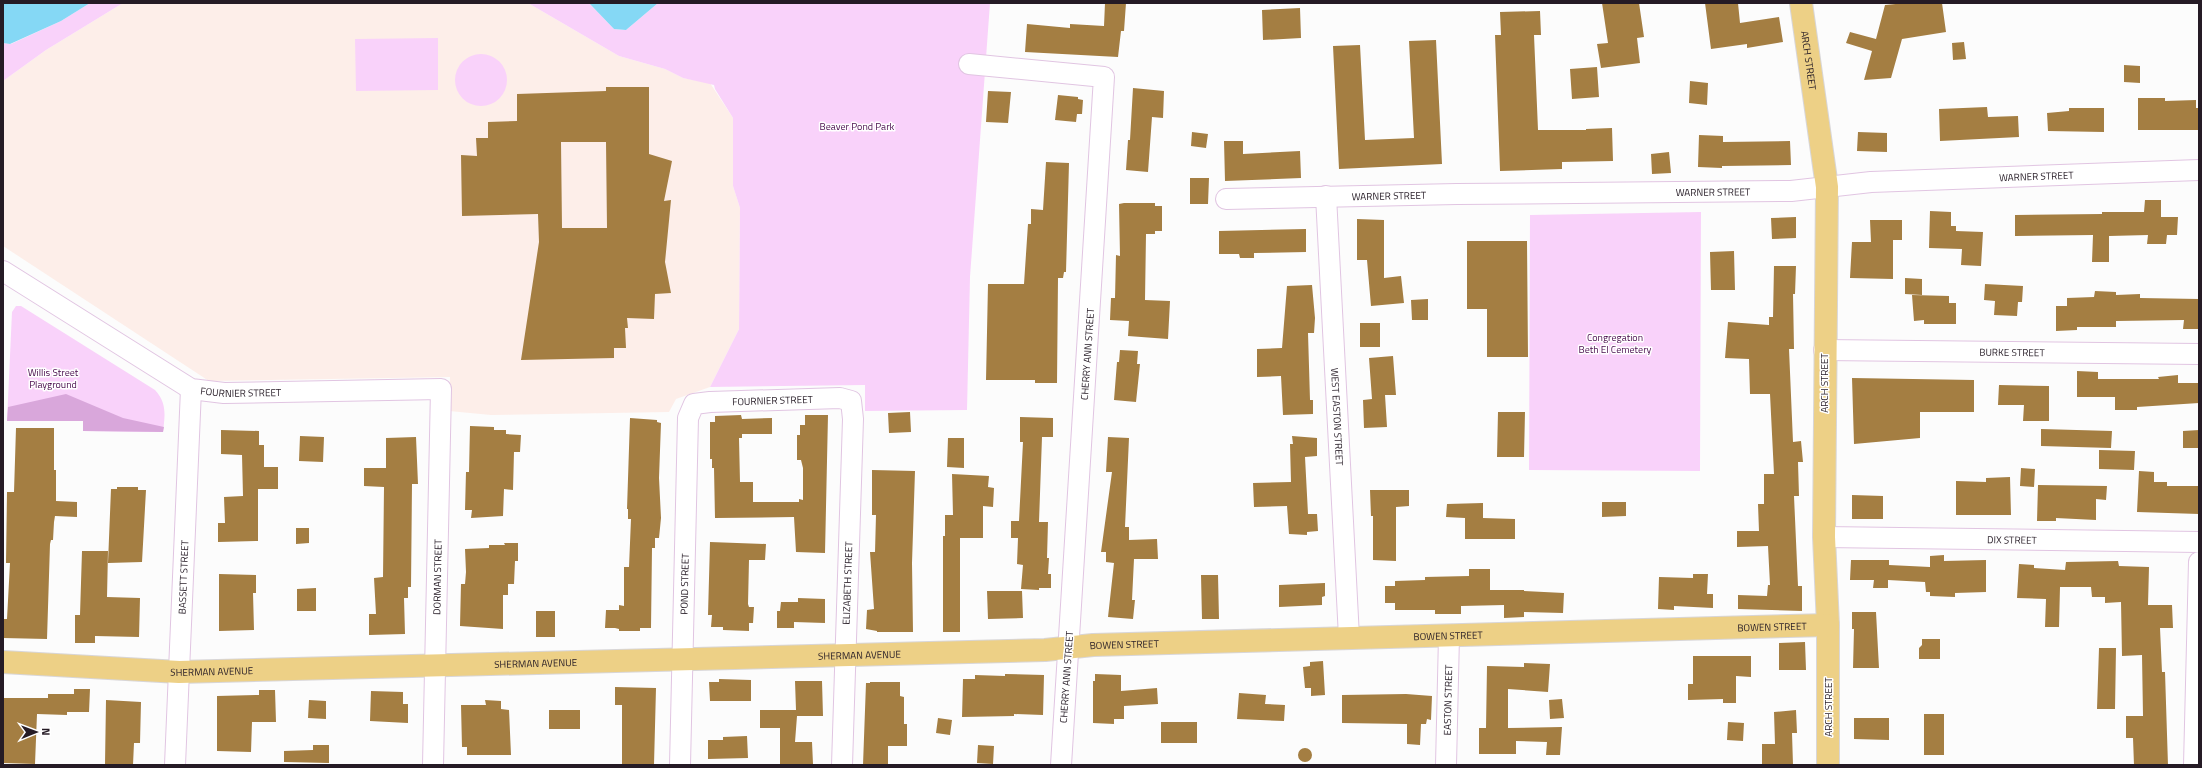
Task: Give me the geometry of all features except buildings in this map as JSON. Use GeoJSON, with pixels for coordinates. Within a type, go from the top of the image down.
{"type":"FeatureCollection","features":[{"type":"Feature","properties":{"kind":"main road","name":"ARCH STREET"},"geometry":{"type":"LineString","coordinates":[[1801,3],[1827,187],[1824,350],[1824,537],[1828,625],[1828,765]]}},
{"type":"Feature","properties":{"kind":"main road","name":"BOWEN STREET"},"geometry":{"type":"LineString","coordinates":[[1068,648],[1093,645],[1349,637],[1449,636],[1828,625]]}},
{"type":"Feature","properties":{"kind":"main road","name":"SHERMAN AVENUE"},"geometry":{"type":"LineString","coordinates":[[3,662],[179,672],[683,660],[1068,648]]}},
{"type":"Feature","properties":{"kind":"street","name":"CHERRY ANN STREET"},"geometry":{"type":"LineString","coordinates":[[969,64],[1104,77],[1061,765]]}},
{"type":"Feature","properties":{"kind":"street","name":"WARNER STREET"},"geometry":{"type":"LineString","coordinates":[[1226,199],[1326,196],[1791,191],[1871,182],[2199,170]]}},
{"type":"Feature","properties":{"kind":"street","name":"WEST EASTON STREET"},"geometry":{"type":"LineString","coordinates":[[1326,196],[1349,637]]}},
{"type":"Feature","properties":{"kind":"street","name":"FOURNIER STREET"},"geometry":{"type":"LineString","coordinates":[[3,271],[191,390],[224,393],[441,389]]}},
{"type":"Feature","properties":{"kind":"street","name":"BURKE STREET"},"geometry":{"type":"LineString","coordinates":[[1824,350],[2199,354]]}},
{"type":"Feature","properties":{"kind":"street","name":"DORMAN STREET"},"geometry":{"type":"LineString","coordinates":[[433,765],[441,389]]}},
{"type":"Feature","properties":{"kind":"street","name":"BASSETT STREET"},"geometry":{"type":"LineString","coordinates":[[175,765],[191,390]]}},
{"type":"Feature","properties":{"kind":"street","name":"FOURNIER STREET"},"geometry":{"type":"LineString","coordinates":[[694,404],[710,402],[832,399],[851,401]]}},
{"type":"Feature","properties":{"kind":"street","name":"ELIZABETH STREET"},"geometry":{"type":"LineString","coordinates":[[842,765],[853,419],[851,401]]}},
{"type":"Feature","properties":{"kind":"street","name":"POND STREET"},"geometry":{"type":"LineString","coordinates":[[680,765],[688,418],[694,404]]}},
{"type":"Feature","properties":{"kind":"street","name":"DIX STREET"},"geometry":{"type":"LineString","coordinates":[[1824,537],[2199,542]]}},
{"type":"Feature","properties":{"kind":"street"},"geometry":{"type":"LineString","coordinates":[[2194,765],[2199,562]]}},
{"type":"Feature","properties":{"kind":"street","name":"EASTON STREET"},"geometry":{"type":"LineString","coordinates":[[1446,765],[1449,636]]}},
{"type":"Feature","properties":{"kind":"shaded area"},"geometry":{"type":"Polygon","coordinates":[[[123,3],[528,3],[619,56],[665,69],[683,78],[710,83],[733,118],[733,186],[740,208],[739,329],[710,387],[676,399],[669,412],[491,415],[449,411],[450,377],[209,381],[3,246],[3,81],[46,50],[123,3]]]}},
{"type":"Feature","properties":{"kind":"shaded area"},"geometry":{"type":"Polygon","coordinates":[[[66,394],[123,418],[164,427],[163,432],[83,431],[83,421],[7,421],[8,407],[66,394]]]}},
{"type":"Feature","properties":{"kind":"green space"},"geometry":{"type":"Polygon","coordinates":[[[90,3],[123,3],[46,50],[3,81],[3,43],[11,44],[61,21],[90,3]]]}},
{"type":"Feature","properties":{"kind":"green space","name":"Beaver Pond Park"},"geometry":{"type":"Polygon","coordinates":[[[528,3],[589,3],[614,29],[626,30],[658,3],[990,3],[970,277],[967,410],[865,411],[865,385],[710,387],[739,329],[740,208],[733,186],[733,118],[714,85],[683,78],[665,69],[619,56],[528,3]]]}},
{"type":"Feature","properties":{"kind":"green space"},"geometry":{"type":"Polygon","coordinates":[[[438,38],[438,90],[356,91],[355,39],[438,38]]]}},
{"type":"Feature","properties":{"kind":"green space"},"geometry":{"type":"Polygon","coordinates":[[[481,54],[495,58],[503,66],[507,80],[503,94],[495,102],[481,106],[467,102],[459,94],[455,80],[459,66],[467,58],[481,54]]]}},
{"type":"Feature","properties":{"kind":"green space","name":"Congregation Beth El Cemetery"},"geometry":{"type":"Polygon","coordinates":[[[1701,212],[1700,471],[1529,470],[1530,215],[1701,212]]]}},
{"type":"Feature","properties":{"kind":"green space","name":"Willis Street Playground"},"geometry":{"type":"Polygon","coordinates":[[[16,306],[21,306],[155,390],[162,400],[165,415],[163,432],[83,431],[83,421],[7,421],[12,312],[16,306]]]}},
{"type":"Feature","properties":{"kind":"water"},"geometry":{"type":"Polygon","coordinates":[[[3,3],[90,3],[61,21],[10,44],[3,43],[3,3]]]}},
{"type":"Feature","properties":{"kind":"water"},"geometry":{"type":"Polygon","coordinates":[[[589,3],[658,3],[626,30],[614,29],[589,3]]]}}]}
